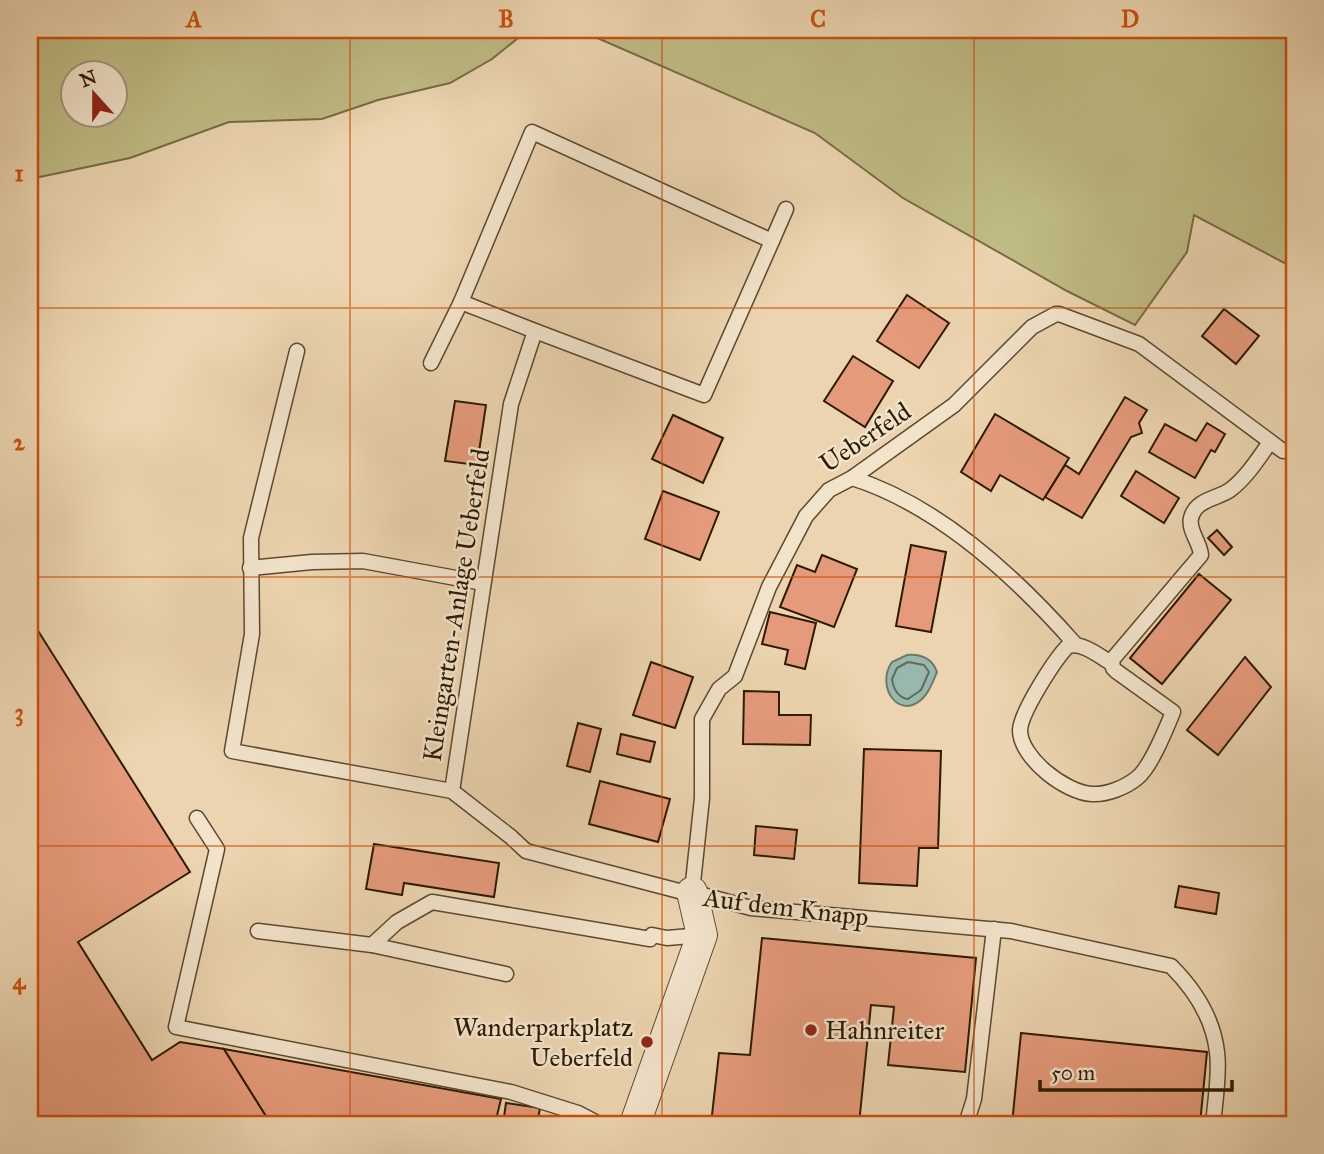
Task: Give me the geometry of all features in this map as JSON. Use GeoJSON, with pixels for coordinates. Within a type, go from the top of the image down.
{"type":"FeatureCollection","features":[{"type":"Feature","properties":{"kind":"street","name":"Auf dem Knapp"},"geometry":{"type":"LineString","coordinates":[[635,1124],[702,935],[692,892]]}},
{"type":"Feature","properties":{"kind":"lane"},"geometry":{"type":"LineString","coordinates":[[431,363],[461,302],[532,132],[772,242]]}},
{"type":"Feature","properties":{"kind":"lane"},"geometry":{"type":"LineString","coordinates":[[461,302],[704,395],[786,209]]}},
{"type":"Feature","properties":{"kind":"lane","name":"Ueberfeld"},"geometry":{"type":"LineString","coordinates":[[692,892],[702,798],[702,719],[719,689],[736,676],[769,587],[806,516],[828,490],[852,478],[954,405],[1032,327],[1056,314],[1139,344],[1283,451]]}},
{"type":"Feature","properties":{"kind":"lane","name":"Kleingarten-Anlage Ueberfeld"},"geometry":{"type":"LineString","coordinates":[[535,331],[511,404],[452,791],[526,851],[679,891],[692,892]]}},
{"type":"Feature","properties":{"kind":"lane"},"geometry":{"type":"LineString","coordinates":[[297,351],[251,538],[252,634],[232,751],[452,791]]}},
{"type":"Feature","properties":{"kind":"lane"},"geometry":{"type":"LineString","coordinates":[[1111,663],[1201,555],[1190,521],[1195,509],[1235,486],[1270,442]]}},
{"type":"Feature","properties":{"kind":"lane"},"geometry":{"type":"LineString","coordinates":[[852,478],[883,487],[936,519],[1020,584],[1075,644],[1111,663],[1116,671],[1173,712],[1160,742],[1139,777],[1118,789],[1092,794],[1051,777],[1037,764],[1020,731],[1023,718],[1062,652],[1075,644]]}},
{"type":"Feature","properties":{"kind":"lane"},"geometry":{"type":"LineString","coordinates":[[250,568],[312,562],[363,561],[483,583]]}},
{"type":"Feature","properties":{"kind":"lane"},"geometry":{"type":"LineString","coordinates":[[197,818],[217,849],[176,1027],[512,1092],[578,1113],[599,1124]]}},
{"type":"Feature","properties":{"kind":"lane","name":"Auf dem Knapp"},"geometry":{"type":"LineString","coordinates":[[692,892],[751,908],[994,929],[1171,966],[1190,985],[1204,1006],[1217,1053],[1213,1124]]}},
{"type":"Feature","properties":{"kind":"lane"},"geometry":{"type":"LineString","coordinates":[[372,945],[397,922],[432,902],[650,939],[652,935],[667,938],[702,935]]}},
{"type":"Feature","properties":{"kind":"lane"},"geometry":{"type":"LineString","coordinates":[[967,1124],[974,1099],[994,929]]}},
{"type":"Feature","properties":{"kind":"lane"},"geometry":{"type":"LineString","coordinates":[[258,931],[372,945],[506,974]]}},
{"type":"Feature","properties":{"kind":"shaded area"},"geometry":{"type":"Polygon","coordinates":[[[30,30],[528,30],[492,59],[450,83],[378,100],[322,119],[229,122],[130,158],[30,179],[30,30]]]}},
{"type":"Feature","properties":{"kind":"shaded area"},"geometry":{"type":"Polygon","coordinates":[[[579,30],[1294,30],[1294,268],[1194,215],[1187,252],[1135,325],[1067,291],[903,198],[815,133],[579,30]]]}},
{"type":"Feature","properties":{"kind":"water"},"geometry":{"type":"Polygon","coordinates":[[[907,655],[925,658],[937,672],[923,698],[906,706],[892,698],[886,681],[892,662],[907,655]]]}},
{"type":"Feature","properties":{"kind":"building"},"geometry":{"type":"Polygon","coordinates":[[[907,295],[949,323],[919,368],[877,341],[907,295]]]}},
{"type":"Feature","properties":{"kind":"building"},"geometry":{"type":"Polygon","coordinates":[[[1224,309],[1259,336],[1236,364],[1202,336],[1224,309]]]}},
{"type":"Feature","properties":{"kind":"building"},"geometry":{"type":"Polygon","coordinates":[[[853,356],[893,381],[865,427],[824,401],[853,356]]]}},
{"type":"Feature","properties":{"kind":"building"},"geometry":{"type":"Polygon","coordinates":[[[1125,397],[1147,410],[1139,423],[1142,433],[1131,437],[1082,518],[1045,497],[1065,465],[1079,474],[1125,397]]]}},
{"type":"Feature","properties":{"kind":"building"},"geometry":{"type":"Polygon","coordinates":[[[455,401],[486,405],[477,465],[445,461],[455,401]]]}},
{"type":"Feature","properties":{"kind":"building"},"geometry":{"type":"Polygon","coordinates":[[[995,414],[1069,458],[1043,500],[1000,475],[991,491],[961,472],[995,414]]]}},
{"type":"Feature","properties":{"kind":"building"},"geometry":{"type":"Polygon","coordinates":[[[673,415],[723,438],[703,483],[652,459],[673,415]]]}},
{"type":"Feature","properties":{"kind":"building"},"geometry":{"type":"Polygon","coordinates":[[[1207,423],[1225,434],[1215,452],[1211,450],[1195,478],[1149,452],[1165,424],[1196,441],[1207,423]]]}},
{"type":"Feature","properties":{"kind":"building"},"geometry":{"type":"Polygon","coordinates":[[[1136,471],[1179,498],[1164,523],[1121,496],[1136,471]]]}},
{"type":"Feature","properties":{"kind":"building"},"geometry":{"type":"Polygon","coordinates":[[[663,491],[719,512],[700,560],[645,539],[663,491]]]}},
{"type":"Feature","properties":{"kind":"building"},"geometry":{"type":"Polygon","coordinates":[[[1217,530],[1232,547],[1224,555],[1208,538],[1217,530]]]}},
{"type":"Feature","properties":{"kind":"building"},"geometry":{"type":"Polygon","coordinates":[[[911,545],[946,552],[931,632],[896,626],[911,545]]]}},
{"type":"Feature","properties":{"kind":"building"},"geometry":{"type":"Polygon","coordinates":[[[822,555],[857,569],[834,627],[780,607],[797,565],[815,572],[822,555]]]}},
{"type":"Feature","properties":{"kind":"building"},"geometry":{"type":"Polygon","coordinates":[[[1199,574],[1231,600],[1162,684],[1130,658],[1199,574]]]}},
{"type":"Feature","properties":{"kind":"building"},"geometry":{"type":"Polygon","coordinates":[[[770,612],[816,623],[805,669],[785,664],[788,650],[762,644],[770,612]]]}},
{"type":"Feature","properties":{"kind":"building"},"geometry":{"type":"Polygon","coordinates":[[[30,618],[190,872],[78,942],[152,1060],[180,1042],[224,1049],[271,1124],[30,1124],[30,618]]]}},
{"type":"Feature","properties":{"kind":"building"},"geometry":{"type":"Polygon","coordinates":[[[1245,657],[1271,687],[1218,755],[1187,730],[1245,657]]]}},
{"type":"Feature","properties":{"kind":"building"},"geometry":{"type":"Polygon","coordinates":[[[651,662],[693,677],[675,728],[633,715],[651,662]]]}},
{"type":"Feature","properties":{"kind":"building"},"geometry":{"type":"Polygon","coordinates":[[[744,691],[779,692],[779,715],[811,715],[810,745],[743,744],[744,691]]]}},
{"type":"Feature","properties":{"kind":"building"},"geometry":{"type":"Polygon","coordinates":[[[578,723],[601,729],[590,772],[567,766],[578,723]]]}},
{"type":"Feature","properties":{"kind":"building"},"geometry":{"type":"Polygon","coordinates":[[[621,734],[655,742],[650,762],[617,754],[621,734]]]}},
{"type":"Feature","properties":{"kind":"building"},"geometry":{"type":"Polygon","coordinates":[[[864,749],[941,751],[938,848],[919,848],[917,886],[859,883],[864,749]]]}},
{"type":"Feature","properties":{"kind":"building"},"geometry":{"type":"Polygon","coordinates":[[[600,781],[670,799],[658,842],[589,824],[600,781]]]}},
{"type":"Feature","properties":{"kind":"building"},"geometry":{"type":"Polygon","coordinates":[[[756,826],[797,830],[794,859],[754,855],[756,826]]]}},
{"type":"Feature","properties":{"kind":"building"},"geometry":{"type":"Polygon","coordinates":[[[374,844],[499,863],[494,897],[404,883],[402,895],[366,889],[374,844]]]}},
{"type":"Feature","properties":{"kind":"building"},"geometry":{"type":"Polygon","coordinates":[[[1179,886],[1219,893],[1216,914],[1175,907],[1179,886]]]}},
{"type":"Feature","properties":{"kind":"building","name":"Hahnreiter"},"geometry":{"type":"Polygon","coordinates":[[[762,938],[976,958],[965,1072],[888,1065],[894,1007],[871,1005],[859,1124],[711,1124],[719,1053],[750,1055],[762,938]]]}},
{"type":"Feature","properties":{"kind":"building"},"geometry":{"type":"Polygon","coordinates":[[[1021,1033],[1207,1052],[1200,1124],[1012,1124],[1021,1033]]]}},
{"type":"Feature","properties":{"kind":"building"},"geometry":{"type":"Polygon","coordinates":[[[224,1049],[501,1099],[495,1124],[271,1124],[224,1049]]]}},
{"type":"Feature","properties":{"kind":"building"},"geometry":{"type":"Polygon","coordinates":[[[506,1103],[540,1108],[537,1124],[503,1124],[506,1103]]]}},
{"type":"Feature","properties":{"kind":"place","name":"Hahnreiter"},"geometry":{"type":"Point","coordinates":[811,1030]}},
{"type":"Feature","properties":{"kind":"place","name":"Wanderparkplatz Ueberfeld"},"geometry":{"type":"Point","coordinates":[647,1042]}}]}
